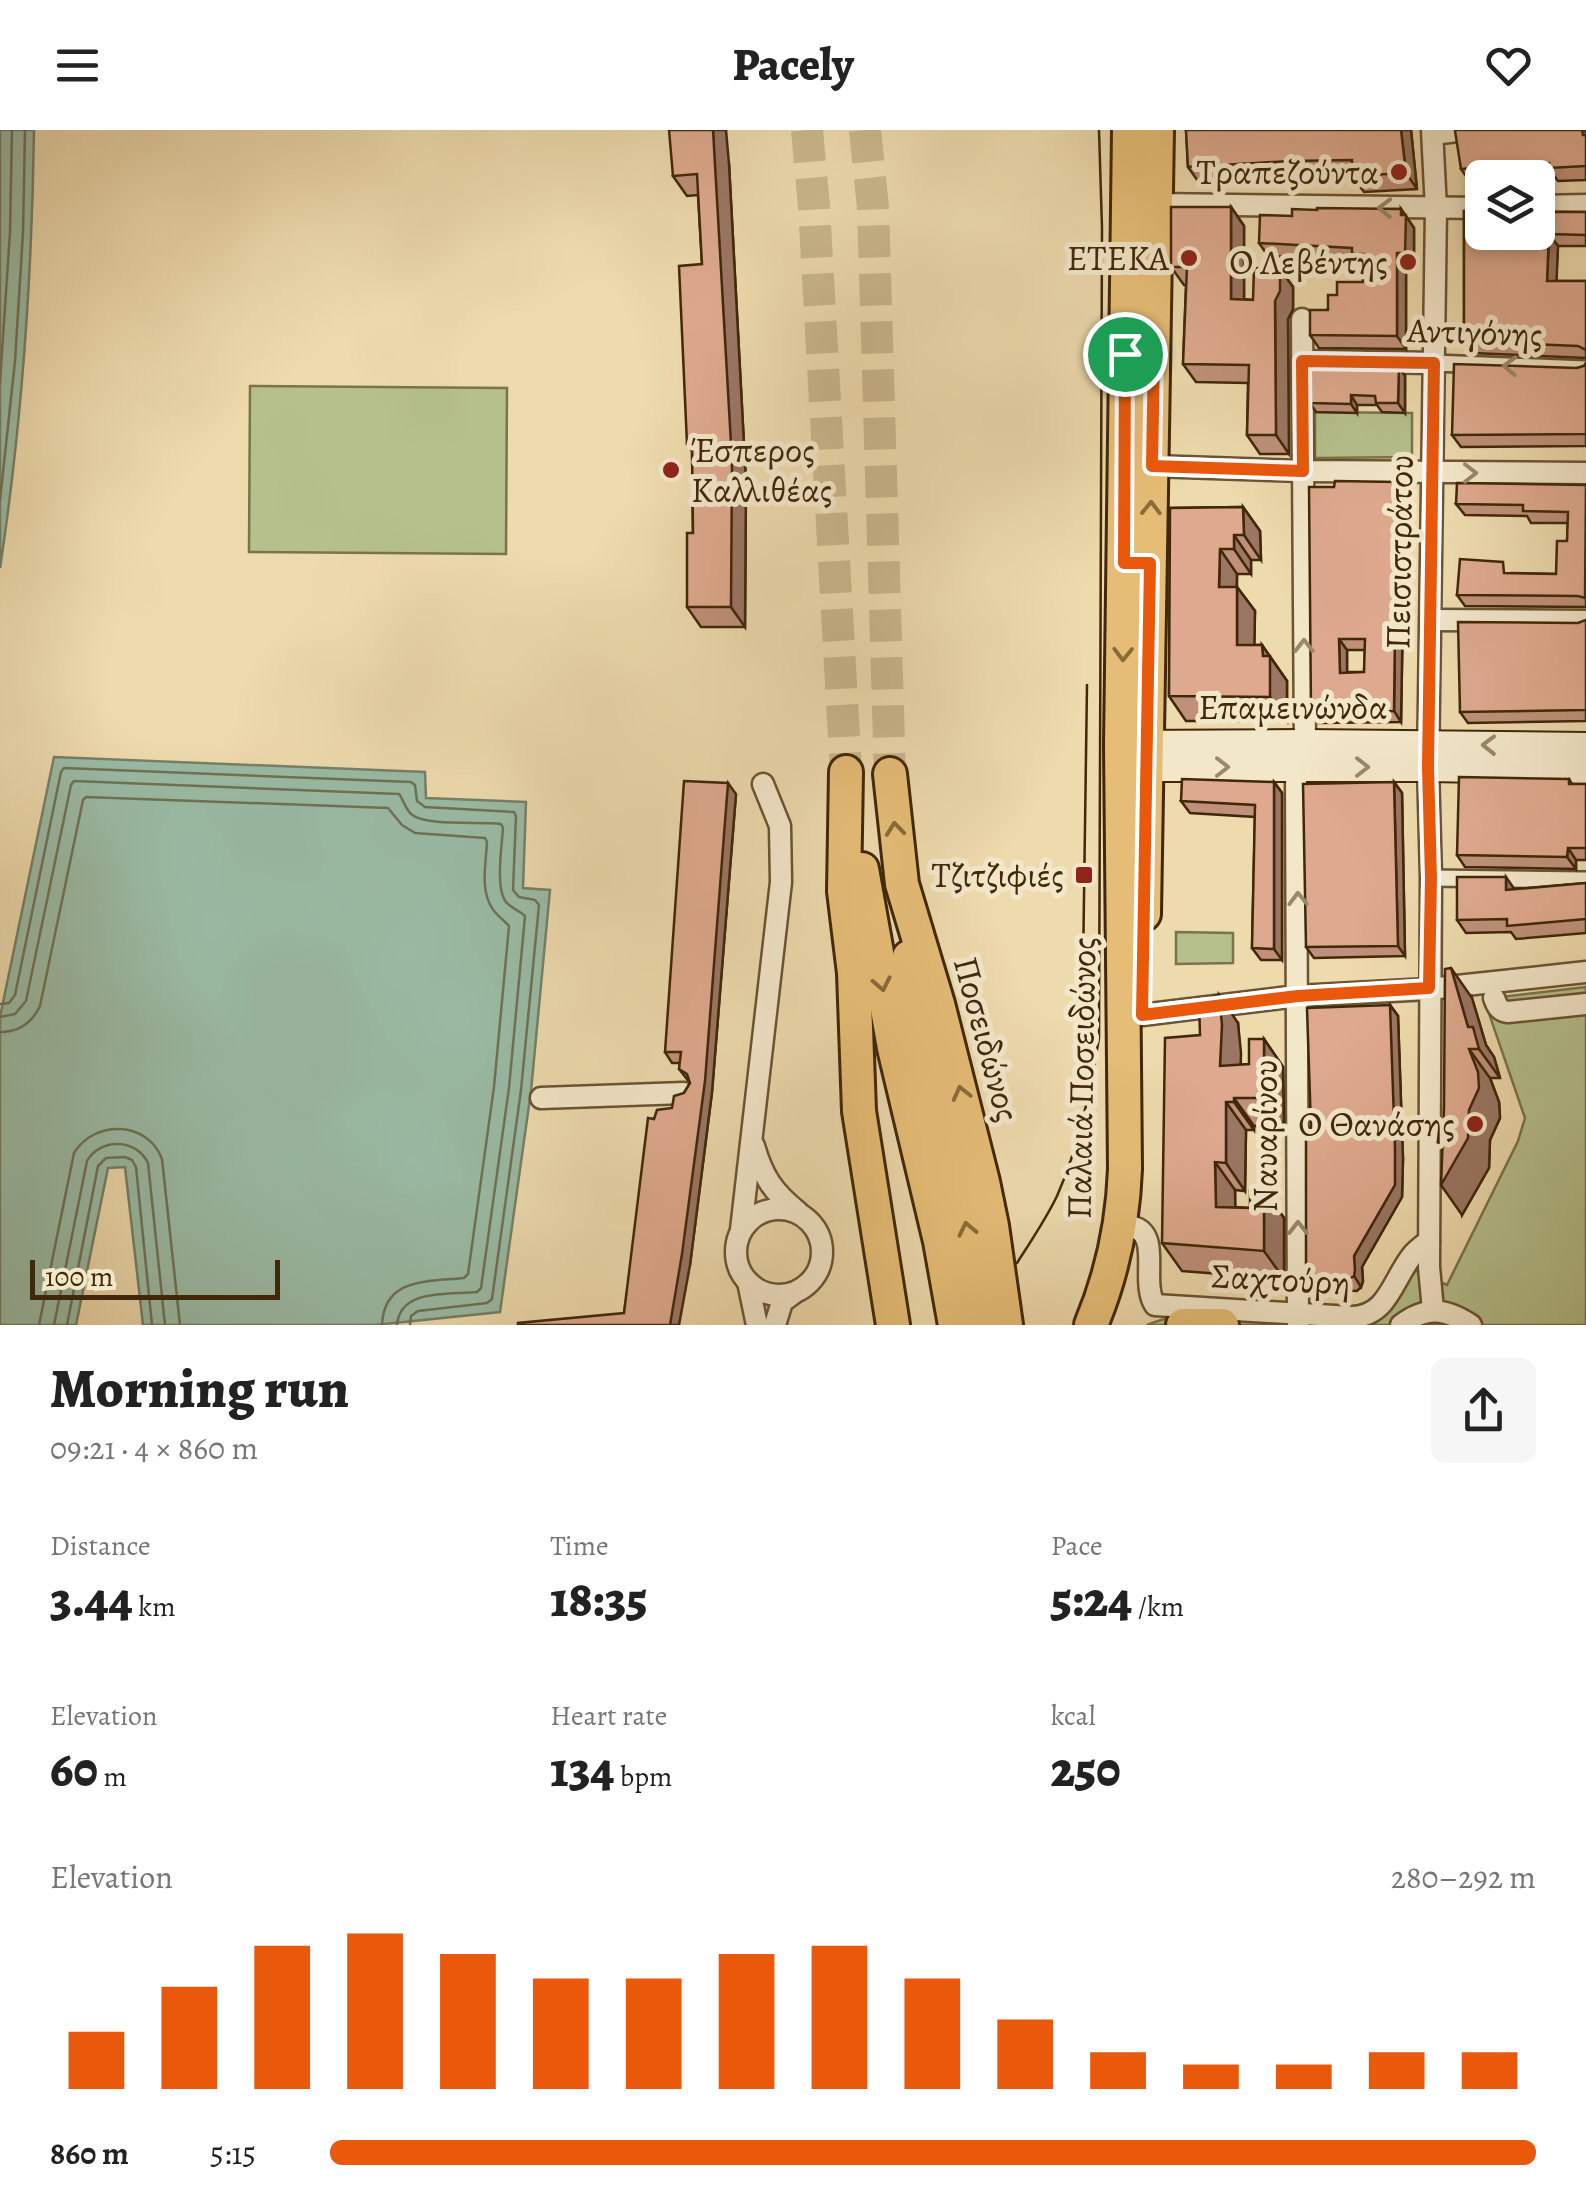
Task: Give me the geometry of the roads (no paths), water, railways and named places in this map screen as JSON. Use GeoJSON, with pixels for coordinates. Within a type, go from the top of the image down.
{"type":"FeatureCollection","features":[{"type":"Feature","properties":{"kind":"main road"},"geometry":{"type":"LineString","coordinates":[[1129,130],[1139,354],[1136,765],[1142,1015]]}},
{"type":"Feature","properties":{"kind":"main road"},"geometry":{"type":"LineString","coordinates":[[1137,563],[1152,466],[1139,354],[1156,204],[1157,130]]}},
{"type":"Feature","properties":{"kind":"main road","name":"Επαμεινώνδα"},"geometry":{"type":"LineString","coordinates":[[1136,765],[1301,755],[1428,756],[1586,746]]}},
{"type":"Feature","properties":{"kind":"main road","name":"Επαμεινώνδα"},"geometry":{"type":"LineString","coordinates":[[1428,756],[1586,770]]}},
{"type":"Feature","properties":{"kind":"main road","name":"Παλαιά Ποσειδώνος"},"geometry":{"type":"LineString","coordinates":[[1091,1325],[1111,1268],[1124,1196],[1136,765]]}},
{"type":"Feature","properties":{"kind":"main road","name":"Ποσειδώνος"},"geometry":{"type":"LineString","coordinates":[[890,774],[902,884],[938,1004],[983,1182],[1006,1325]]}},
{"type":"Feature","properties":{"kind":"main road"},"geometry":{"type":"LineString","coordinates":[[914,1325],[854,972],[844,891],[846,779],[894,1048],[940,1241],[955,1325]]}},
{"type":"Feature","properties":{"kind":"main road"},"geometry":{"type":"LineString","coordinates":[[902,884],[914,1010],[965,1220],[981,1325]]}},
{"type":"Feature","properties":{"kind":"main road"},"geometry":{"type":"LineString","coordinates":[[854,972],[859,1111],[894,1325]]}},
{"type":"Feature","properties":{"kind":"main road","name":"Παλαιά Ποσειδώνος"},"geometry":{"type":"LineString","coordinates":[[1109,1325],[1128,1262],[1133,1228],[1140,1137],[1142,1015]]}},
{"type":"Feature","properties":{"kind":"main road"},"geometry":{"type":"LineString","coordinates":[[1183,1325],[1222,1325]]}},
{"type":"Feature","properties":{"kind":"street"},"geometry":{"type":"LineString","coordinates":[[1433,132],[1465,130]]}},
{"type":"Feature","properties":{"kind":"street","name":"Πεισιστράτου"},"geometry":{"type":"LineString","coordinates":[[1432,1310],[1428,1241],[1428,756],[1436,209],[1433,132]]}},
{"type":"Feature","properties":{"kind":"street"},"geometry":{"type":"LineString","coordinates":[[1156,204],[1465,208]]}},
{"type":"Feature","properties":{"kind":"street"},"geometry":{"type":"LineString","coordinates":[[1555,206],[1586,205]]}},
{"type":"Feature","properties":{"kind":"street","name":"Ναυαρίνου"},"geometry":{"type":"LineString","coordinates":[[1298,1319],[1302,319]]}},
{"type":"Feature","properties":{"kind":"street","name":"Αντιγόνης"},"geometry":{"type":"LineString","coordinates":[[1302,361],[1586,369]]}},
{"type":"Feature","properties":{"kind":"street"},"geometry":{"type":"LineString","coordinates":[[1152,466],[1586,473]]}},
{"type":"Feature","properties":{"kind":"street"},"geometry":{"type":"LineString","coordinates":[[1431,620],[1586,620]]}},
{"type":"Feature","properties":{"kind":"street"},"geometry":{"type":"LineString","coordinates":[[764,784],[780,826],[781,882],[736,1257],[739,1271],[757,1290],[781,1296],[794,1293]]}},
{"type":"Feature","properties":{"kind":"street"},"geometry":{"type":"LineString","coordinates":[[1431,878],[1586,880]]}},
{"type":"Feature","properties":{"kind":"street"},"geometry":{"type":"LineString","coordinates":[[1142,1015],[1298,996],[1586,972]]}},
{"type":"Feature","properties":{"kind":"street"},"geometry":{"type":"LineString","coordinates":[[1494,998],[1503,1012],[1586,1004]]}},
{"type":"Feature","properties":{"kind":"street"},"geometry":{"type":"LineString","coordinates":[[541,1098],[684,1093]]}},
{"type":"Feature","properties":{"kind":"street"},"geometry":{"type":"LineString","coordinates":[[752,1140],[766,1179],[777,1195],[817,1231],[822,1243],[820,1268],[804,1288],[782,1302],[775,1325]]}},
{"type":"Feature","properties":{"kind":"street"},"geometry":{"type":"LineString","coordinates":[[741,1230],[750,1219],[774,1208],[800,1214]]}},
{"type":"Feature","properties":{"kind":"street","name":"Σαχτούρη"},"geometry":{"type":"LineString","coordinates":[[1133,1228],[1142,1230],[1148,1238],[1148,1290],[1155,1305],[1298,1319],[1372,1314],[1412,1255],[1428,1241]]}},
{"type":"Feature","properties":{"kind":"street"},"geometry":{"type":"LineString","coordinates":[[748,1282],[757,1325]]}},
{"type":"Feature","properties":{"kind":"street"},"geometry":{"type":"LineString","coordinates":[[1401,1325],[1432,1310],[1470,1325]]}},
{"type":"Feature","properties":{"kind":"water"},"geometry":{"type":"Polygon","coordinates":[[[0,130],[34,130],[24,350],[0,568],[0,130]]]}},
{"type":"Feature","properties":{"kind":"water"},"geometry":{"type":"Polygon","coordinates":[[[54,757],[425,772],[426,798],[526,802],[523,888],[550,890],[531,1091],[500,1312],[375,1325],[143,1325],[125,1167],[108,1168],[76,1325],[0,1325],[0,1017],[54,757]]]}},
{"type":"Feature","properties":{"kind":"tunnel"},"geometry":{"type":"LineString","coordinates":[[807,130],[846,772]]}},
{"type":"Feature","properties":{"kind":"tunnel"},"geometry":{"type":"LineString","coordinates":[[865,130],[873,208],[890,774]]}},
{"type":"Feature","properties":{"kind":"tram line"},"geometry":{"type":"LineString","coordinates":[[1017,1263],[1057,1196],[1072,1158],[1099,1038],[1099,130]]}},
{"type":"Feature","properties":{"kind":"tram line"},"geometry":{"type":"LineString","coordinates":[[1079,1080],[1087,685]]}},
{"type":"Feature","properties":{"kind":"place","name":"Τραπεζούντα"},"geometry":{"type":"Point","coordinates":[1399,172]}},
{"type":"Feature","properties":{"kind":"place","name":"ΕΤΕΚΑ"},"geometry":{"type":"Point","coordinates":[1189,258]}},
{"type":"Feature","properties":{"kind":"place","name":"Ο Λεβέντης"},"geometry":{"type":"Point","coordinates":[1408,262]}},
{"type":"Feature","properties":{"kind":"place","name":"Έσπερος Καλλιθέας"},"geometry":{"type":"Point","coordinates":[671,470]}},
{"type":"Feature","properties":{"kind":"place","name":"Τζιτζιφιές"},"geometry":{"type":"Point","coordinates":[1084,875]}},
{"type":"Feature","properties":{"kind":"place","name":"Ο Θανάσης"},"geometry":{"type":"Point","coordinates":[1475,1124]}}]}
